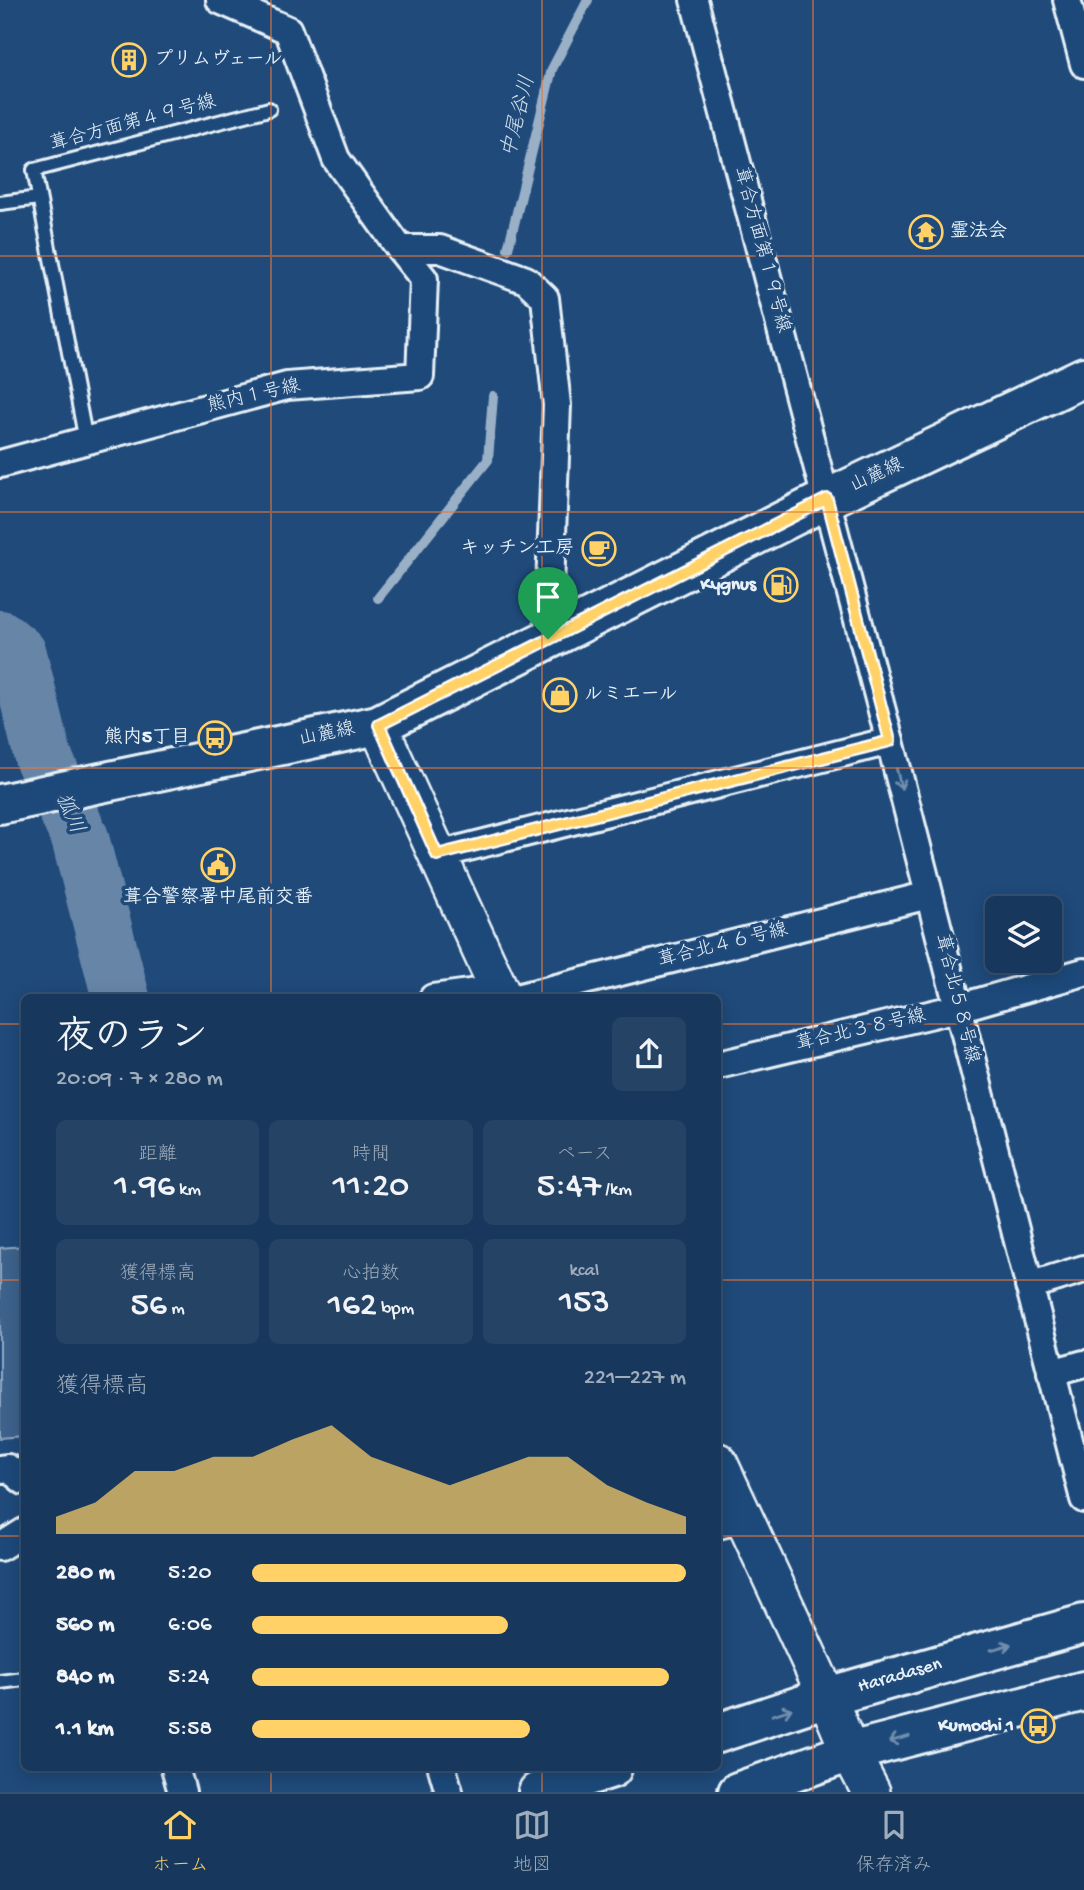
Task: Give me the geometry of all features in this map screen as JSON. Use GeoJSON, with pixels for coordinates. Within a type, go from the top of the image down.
{"type":"FeatureCollection","features":[{"type":"Feature","properties":{"kind":"main road","name":"山麓線"},"geometry":{"type":"LineString","coordinates":[[5,803],[379,725],[827,499],[1084,377]]}},
{"type":"Feature","properties":{"kind":"main road","name":"Haradasen"},"geometry":{"type":"LineString","coordinates":[[721,1732],[827,1697],[1084,1623]]}},
{"type":"Feature","properties":{"kind":"main road"},"geometry":{"type":"LineString","coordinates":[[738,1792],[850,1752],[1084,1691]]}},
{"type":"Feature","properties":{"kind":"main road"},"geometry":{"type":"LineString","coordinates":[[538,1792],[603,1771]]}},
{"type":"Feature","properties":{"kind":"street"},"geometry":{"type":"LineString","coordinates":[[220,0],[288,30],[336,159],[400,249],[440,249],[526,280],[545,298],[558,405],[548,639]]}},
{"type":"Feature","properties":{"kind":"street","name":"葺合方面第１９号線"},"geometry":{"type":"LineString","coordinates":[[694,0],[827,499]]}},
{"type":"Feature","properties":{"kind":"street"},"geometry":{"type":"LineString","coordinates":[[1067,0],[1084,64]]}},
{"type":"Feature","properties":{"kind":"street","name":"熊内１号線"},"geometry":{"type":"LineString","coordinates":[[0,464],[287,386],[420,376],[424,279],[400,249]]}},
{"type":"Feature","properties":{"kind":"street","name":"葺合北５８号線"},"geometry":{"type":"LineString","coordinates":[[827,499],[1084,1499]]}},
{"type":"Feature","properties":{"kind":"street"},"geometry":{"type":"LineString","coordinates":[[379,725],[437,855],[506,994]]}},
{"type":"Feature","properties":{"kind":"street"},"geometry":{"type":"LineString","coordinates":[[437,855],[890,741]]}},
{"type":"Feature","properties":{"kind":"street","name":"葺合北４６号線"},"geometry":{"type":"LineString","coordinates":[[510,994],[929,894]]}},
{"type":"Feature","properties":{"kind":"street","name":"葺合北３８号線"},"geometry":{"type":"LineString","coordinates":[[721,1064],[958,1008],[1084,972]]}},
{"type":"Feature","properties":{"kind":"street"},"geometry":{"type":"LineString","coordinates":[[1029,1286],[1084,1269]]}},
{"type":"Feature","properties":{"kind":"street"},"geometry":{"type":"LineString","coordinates":[[1051,1373],[1084,1364]]}},
{"type":"Feature","properties":{"kind":"street"},"geometry":{"type":"LineString","coordinates":[[0,1469],[8,1468],[21,1479]]}},
{"type":"Feature","properties":{"kind":"street"},"geometry":{"type":"LineString","coordinates":[[721,1476],[731,1522],[827,1697],[850,1752],[871,1792]]}},
{"type":"Feature","properties":{"kind":"street"},"geometry":{"type":"LineString","coordinates":[[0,1547],[21,1534]]}},
{"type":"Feature","properties":{"kind":"street"},"geometry":{"type":"LineString","coordinates":[[175,1771],[182,1792]]}},
{"type":"Feature","properties":{"kind":"street"},"geometry":{"type":"LineString","coordinates":[[443,1771],[449,1792]]}},
{"type":"Feature","properties":{"kind":"lane","name":"葺合方面第４９号線"},"geometry":{"type":"LineString","coordinates":[[86,441],[34,170],[269,109]]}},
{"type":"Feature","properties":{"kind":"lane"},"geometry":{"type":"LineString","coordinates":[[0,203],[39,198]]}},
{"type":"Feature","properties":{"kind":"lane"},"geometry":{"type":"LineString","coordinates":[[0,1682],[21,1679]]}},
{"type":"Feature","properties":{"kind":"shaded area"},"geometry":{"type":"Polygon","coordinates":[[[21,1246],[21,1436],[0,1438],[0,1248],[21,1246]]]}},
{"type":"Feature","properties":{"kind":"waterway","name":"中尾谷川"},"geometry":{"type":"LineString","coordinates":[[508,249],[552,69],[588,0]]}},
{"type":"Feature","properties":{"kind":"waterway","name":"中尾谷川"},"geometry":{"type":"LineString","coordinates":[[378,598],[488,460],[493,396]]}},
{"type":"Feature","properties":{"kind":"waterway","name":"狐川"},"geometry":{"type":"LineString","coordinates":[[0,639],[18,654],[43,757],[80,838],[120,994]]}},
{"type":"Feature","properties":{"kind":"place","name":"プリムヴェール"},"geometry":{"type":"Point","coordinates":[129,60]}},
{"type":"Feature","properties":{"kind":"place","name":"霊法会"},"geometry":{"type":"Point","coordinates":[926,232]}},
{"type":"Feature","properties":{"kind":"place","name":"キッチン工房"},"geometry":{"type":"Point","coordinates":[599,549]}},
{"type":"Feature","properties":{"kind":"place","name":"Kygnus"},"geometry":{"type":"Point","coordinates":[781,585]}},
{"type":"Feature","properties":{"kind":"place","name":"ルミエール"},"geometry":{"type":"Point","coordinates":[560,695]}},
{"type":"Feature","properties":{"kind":"place","name":"熊内5丁目"},"geometry":{"type":"Point","coordinates":[215,738]}},
{"type":"Feature","properties":{"kind":"place","name":"葺合警察署中尾前交番"},"geometry":{"type":"Point","coordinates":[218,865]}},
{"type":"Feature","properties":{"kind":"place","name":"Kumochi 1"},"geometry":{"type":"Point","coordinates":[1038,1726]}},
{"type":"Feature","properties":{"kind":"route"},"geometry":{"type":"LineString","coordinates":[[827,499],[890,741],[437,855],[379,725],[548,639],[827,499]]}}]}
